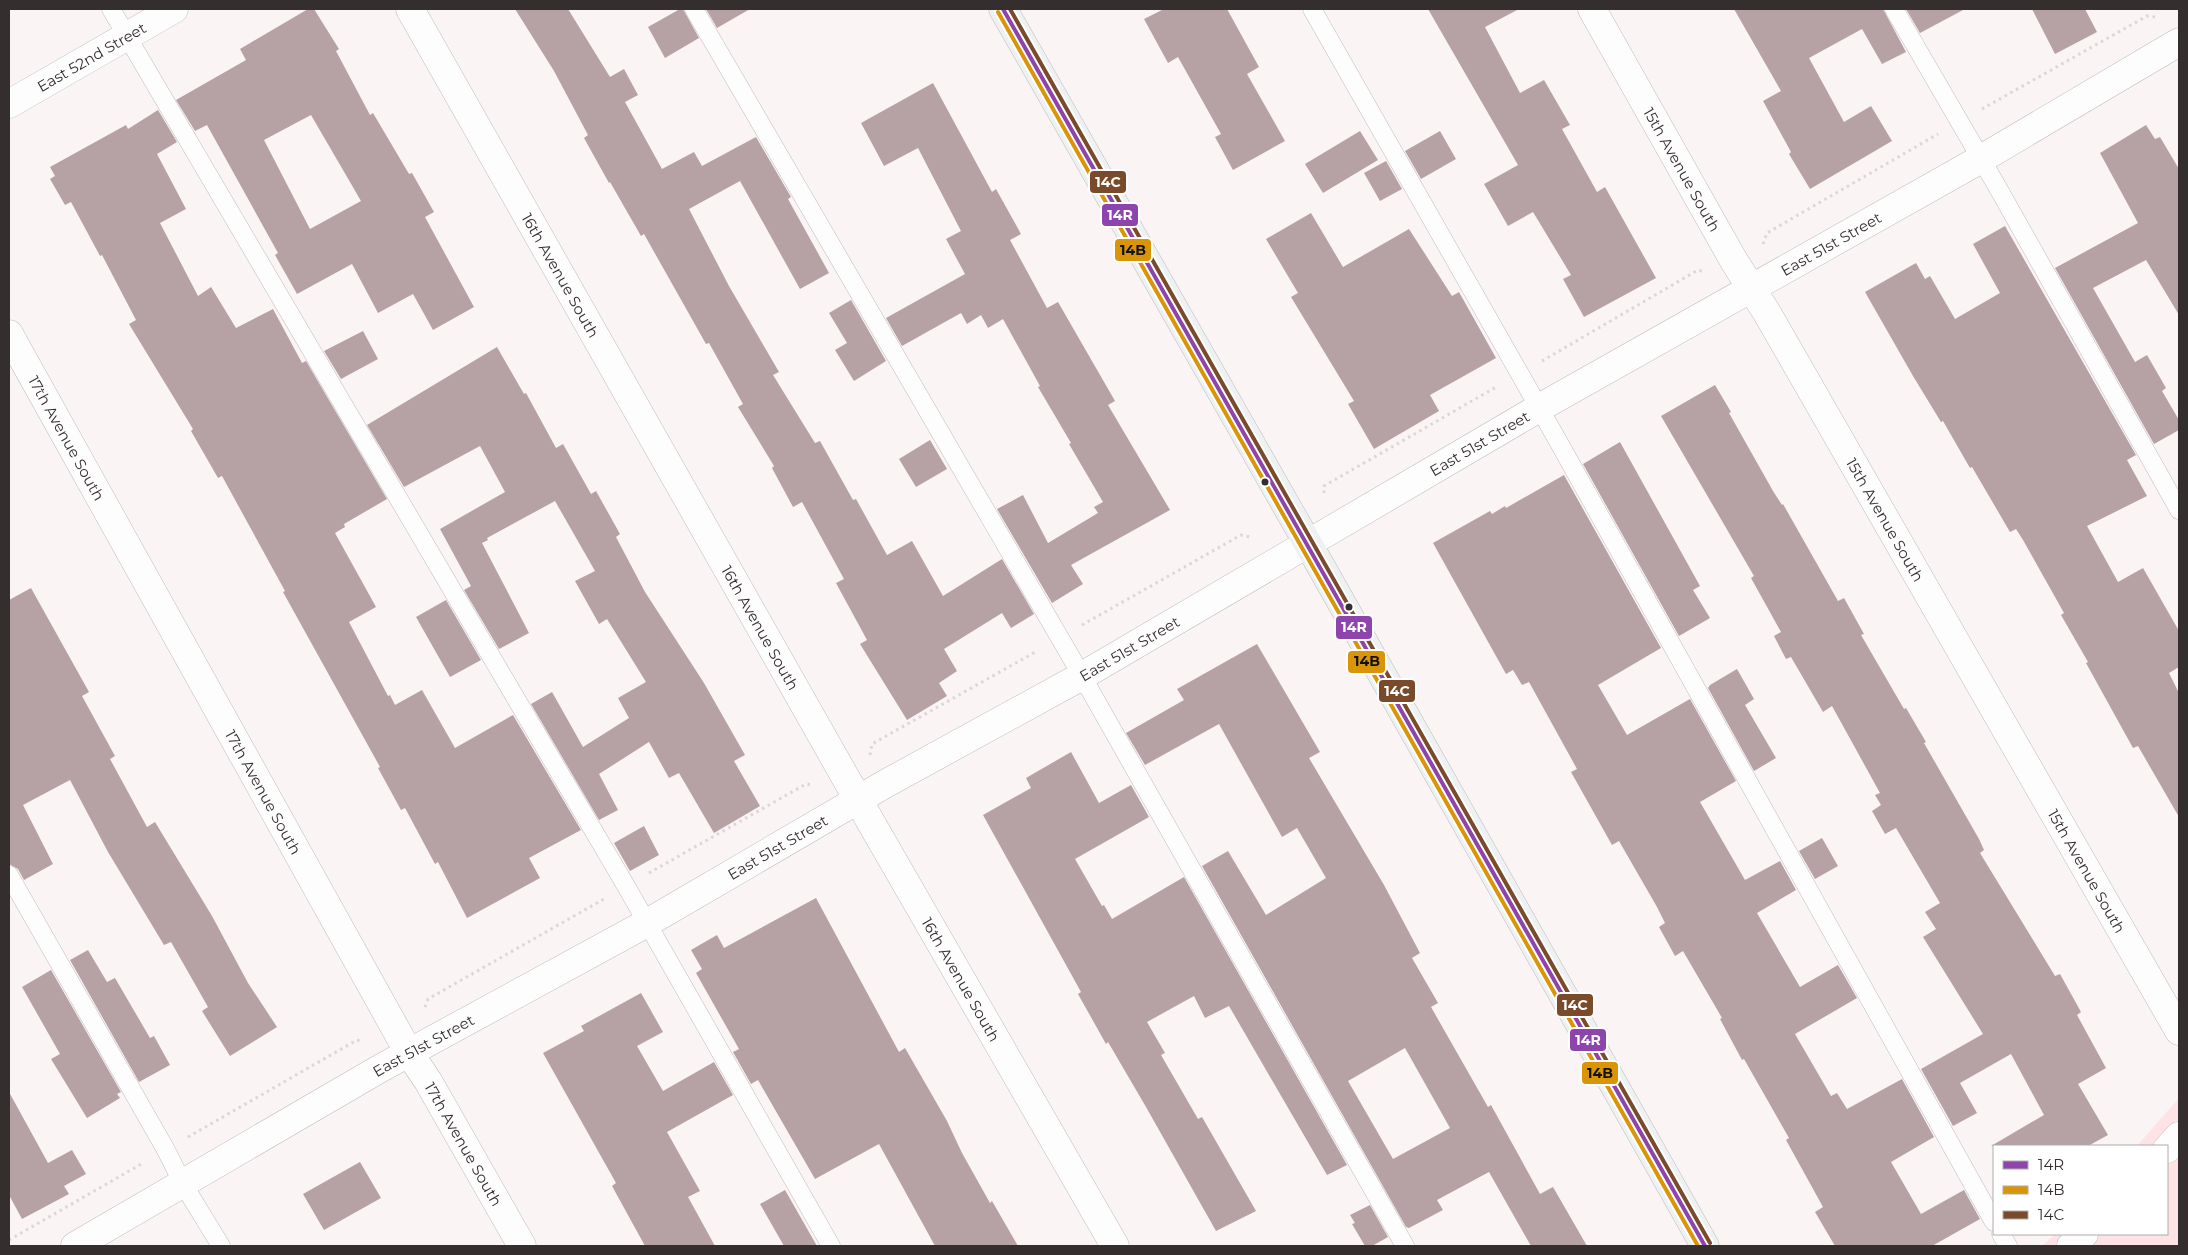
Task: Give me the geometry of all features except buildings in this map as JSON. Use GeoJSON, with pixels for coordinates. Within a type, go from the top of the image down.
{"type":"FeatureCollection","features":[{"type":"Feature","properties":{"kind":"street","name":"East 52nd Street"},"geometry":{"type":"LineString","coordinates":[[9,104],[174,9]]}},
{"type":"Feature","properties":{"kind":"street","name":"16th Avenue South"},"geometry":{"type":"LineString","coordinates":[[410,9],[1115,1246]]}},
{"type":"Feature","properties":{"kind":"street"},"geometry":{"type":"LineString","coordinates":[[1003,9],[1705,1246]]}},
{"type":"Feature","properties":{"kind":"street","name":"15th Avenue South"},"geometry":{"type":"LineString","coordinates":[[1592,9],[1750,289],[1772,322],[2179,1031]]}},
{"type":"Feature","properties":{"kind":"street","name":"East 51st Street"},"geometry":{"type":"LineString","coordinates":[[74,1246],[409,1053],[647,922],[859,799],[1082,676],[1307,542],[1539,408],[1981,159],[2179,42]]}},
{"type":"Feature","properties":{"kind":"street","name":"17th Avenue South"},"geometry":{"type":"LineString","coordinates":[[9,334],[409,1053],[428,1081],[522,1246]]}},
{"type":"Feature","properties":{"kind":"street"},"geometry":{"type":"LineString","coordinates":[[2168,1148],[2179,1136]]}},
{"type":"Feature","properties":{"kind":"street"},"geometry":{"type":"LineString","coordinates":[[2071,1246],[2083,1235]]}},
{"type":"Feature","properties":{"kind":"lane"},"geometry":{"type":"LineString","coordinates":[[111,9],[647,922],[831,1246]]}},
{"type":"Feature","properties":{"kind":"lane"},"geometry":{"type":"LineString","coordinates":[[694,9],[1082,676],[1405,1246]]}},
{"type":"Feature","properties":{"kind":"lane"},"geometry":{"type":"LineString","coordinates":[[1312,9],[1539,408],[1993,1220]]}},
{"type":"Feature","properties":{"kind":"lane"},"geometry":{"type":"LineString","coordinates":[[1894,9],[2179,510]]}},
{"type":"Feature","properties":{"kind":"lane"},"geometry":{"type":"LineString","coordinates":[[9,875],[221,1246]]}},
{"type":"Feature","properties":{"kind":"lane"},"geometry":{"type":"LineString","coordinates":[[2002,1235],[2008,1246]]}},
{"type":"Feature","properties":{"kind":"shaded area"},"geometry":{"type":"Polygon","coordinates":[[[2179,1098],[2179,1246],[2042,1246],[2054,1235],[2168,1235],[2168,1145],[2138,1145],[2179,1098]]]}},
{"type":"Feature","properties":{"kind":"transit line","name":"14R"},"geometry":{"type":"LineString","coordinates":[[1003,9],[1705,1246]]}},
{"type":"Feature","properties":{"kind":"transit line","name":"14C"},"geometry":{"type":"LineString","coordinates":[[1010,9],[1710,1243]]}},
{"type":"Feature","properties":{"kind":"transit line","name":"14B"},"geometry":{"type":"LineString","coordinates":[[998,12],[1698,1246]]}}]}
